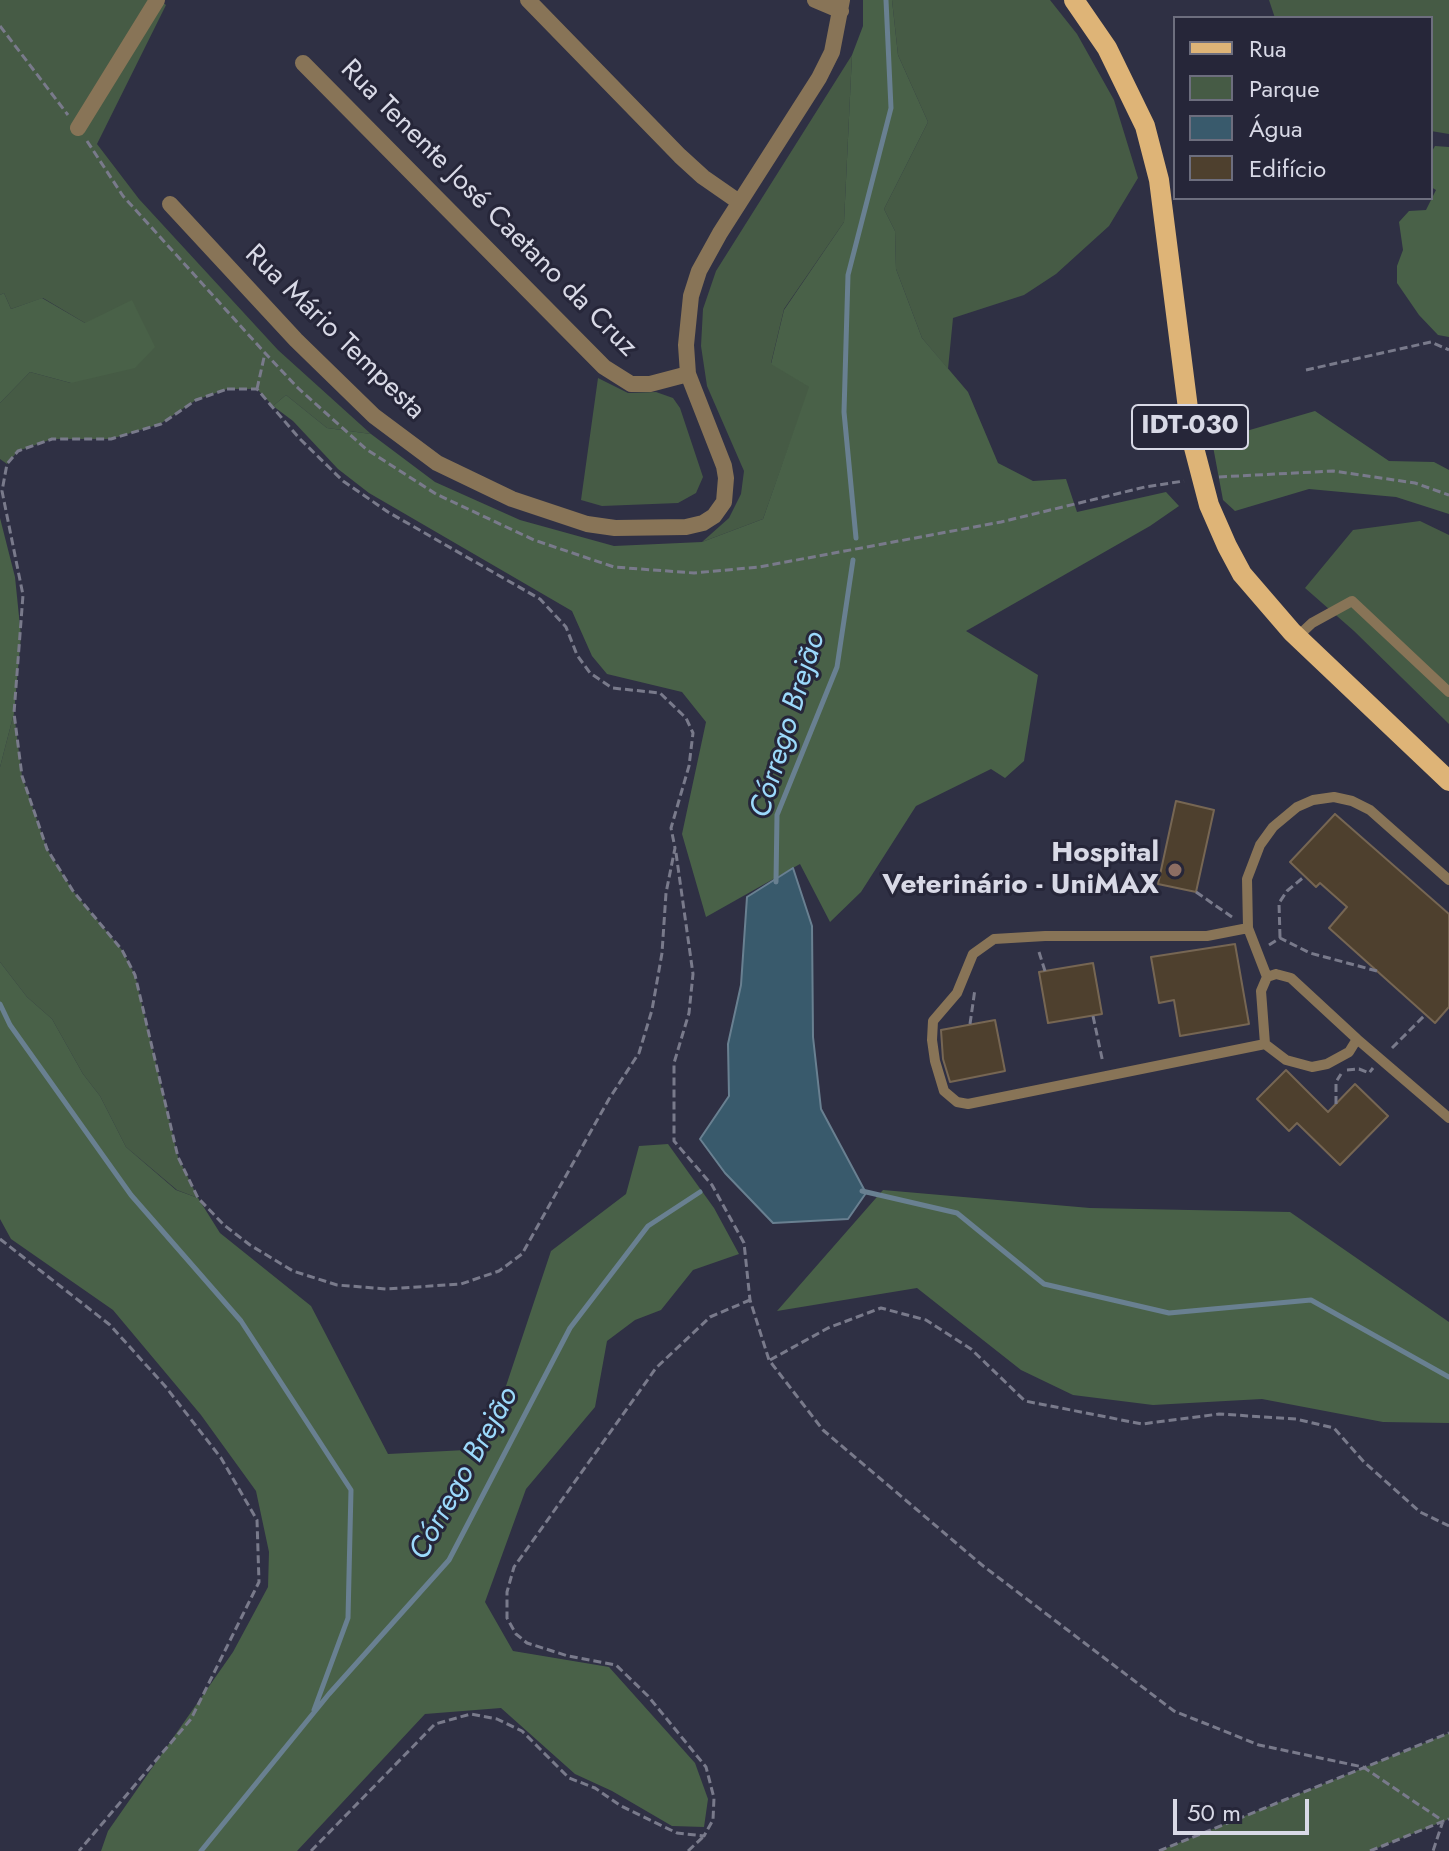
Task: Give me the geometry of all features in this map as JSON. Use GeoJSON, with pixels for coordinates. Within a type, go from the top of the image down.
{"type":"FeatureCollection","features":[{"type":"Feature","properties":{"kind":"main road","name":"IDT-030"},"geometry":{"type":"LineString","coordinates":[[1074,0],[1107,48],[1145,126],[1159,180],[1187,406],[1201,478],[1215,521],[1242,574],[1297,637],[1449,781]]}},
{"type":"Feature","properties":{"kind":"street"},"geometry":{"type":"LineString","coordinates":[[78,128],[157,0]]}},
{"type":"Feature","properties":{"kind":"street"},"geometry":{"type":"LineString","coordinates":[[528,0],[680,156],[703,177],[739,202]]}},
{"type":"Feature","properties":{"kind":"street"},"geometry":{"type":"LineString","coordinates":[[815,0],[842,5]]}},
{"type":"Feature","properties":{"kind":"street","name":"Rua Mário Tempesta"},"geometry":{"type":"LineString","coordinates":[[170,204],[296,340],[374,416],[437,463],[512,499],[587,524],[615,528],[686,527],[703,523],[714,516],[724,502],[726,478],[688,374],[686,345],[691,296],[699,271],[739,202],[819,78],[832,52],[842,5]]}},
{"type":"Feature","properties":{"kind":"street","name":"Rua Tenente José Caetano da Cruz"},"geometry":{"type":"LineString","coordinates":[[303,63],[604,367],[631,384],[650,384],[688,374]]}},
{"type":"Feature","properties":{"kind":"lane"},"geometry":{"type":"LineString","coordinates":[[1297,637],[1312,623],[1352,601],[1449,692]]}},
{"type":"Feature","properties":{"kind":"lane"},"geometry":{"type":"LineString","coordinates":[[1265,1044],[1261,991],[1267,977],[1248,928],[1247,879],[1260,845],[1273,827],[1297,807],[1313,800],[1334,797],[1352,801],[1370,810],[1449,880]]}},
{"type":"Feature","properties":{"kind":"lane"},"geometry":{"type":"LineString","coordinates":[[1248,928],[1207,936],[1002,937],[978,948],[969,960],[957,993],[933,1021],[935,1061],[944,1091],[957,1102],[968,1104],[1265,1044],[1286,1060],[1312,1067],[1339,1059],[1349,1052],[1357,1039]]}},
{"type":"Feature","properties":{"kind":"lane"},"geometry":{"type":"LineString","coordinates":[[1267,977],[1276,974],[1291,978],[1449,1118]]}},
{"type":"Feature","properties":{"kind":"path"},"geometry":{"type":"LineString","coordinates":[[0,26],[78,128],[123,196],[298,388],[366,449],[436,494],[534,540],[614,567],[694,573],[759,567],[1001,522],[1145,487],[1201,478],[1333,471],[1415,483],[1449,495]]}},
{"type":"Feature","properties":{"kind":"path"},"geometry":{"type":"LineString","coordinates":[[1306,370],[1431,342],[1449,350]]}},
{"type":"Feature","properties":{"kind":"path"},"geometry":{"type":"LineString","coordinates":[[257,389],[265,353]]}},
{"type":"Feature","properties":{"kind":"path"},"geometry":{"type":"LineString","coordinates":[[675,848],[666,893],[662,953],[652,1010],[639,1053],[609,1099],[522,1254],[499,1271],[461,1284],[425,1288],[337,1285],[293,1271],[250,1245],[224,1225],[198,1198],[178,1157],[135,975],[122,950],[73,891],[47,849],[22,776],[14,713],[23,595],[2,491],[7,464],[18,451],[52,439],[111,439],[161,424],[196,400],[227,389],[257,389],[299,438],[343,481],[388,512],[540,599],[566,627],[577,655],[590,673],[612,688],[660,693],[675,705],[693,733],[689,766],[671,828],[675,848],[693,974],[689,1013],[674,1063],[674,1141],[712,1185],[744,1243],[750,1300],[769,1360],[823,1430],[982,1565],[1174,1711],[1259,1745],[1363,1767],[1443,1821]]}},
{"type":"Feature","properties":{"kind":"path"},"geometry":{"type":"LineString","coordinates":[[1280,938],[1279,903],[1287,891],[1305,876]]}},
{"type":"Feature","properties":{"kind":"path"},"geometry":{"type":"LineString","coordinates":[[1196,892],[1248,928]]}},
{"type":"Feature","properties":{"kind":"path"},"geometry":{"type":"LineString","coordinates":[[1034,936],[1045,971]]}},
{"type":"Feature","properties":{"kind":"path"},"geometry":{"type":"LineString","coordinates":[[1257,950],[1280,938]]}},
{"type":"Feature","properties":{"kind":"path"},"geometry":{"type":"LineString","coordinates":[[1280,938],[1310,953],[1377,971]]}},
{"type":"Feature","properties":{"kind":"path"},"geometry":{"type":"LineString","coordinates":[[1093,1016],[1106,1075]]}},
{"type":"Feature","properties":{"kind":"path"},"geometry":{"type":"LineString","coordinates":[[0,1239],[110,1325],[147,1365],[221,1458],[257,1520],[259,1582],[191,1719],[79,1851]]}},
{"type":"Feature","properties":{"kind":"path"},"geometry":{"type":"LineString","coordinates":[[688,1851],[704,1836],[713,1820],[714,1798],[706,1767],[648,1696],[616,1665],[555,1652],[527,1643],[516,1634],[507,1618],[507,1592],[514,1567],[656,1368],[710,1317],[750,1300]]}},
{"type":"Feature","properties":{"kind":"path"},"geometry":{"type":"LineString","coordinates":[[769,1360],[828,1328],[881,1308],[926,1320],[971,1349],[1025,1401],[1142,1424],[1219,1414],[1296,1419],[1334,1428],[1364,1462],[1420,1512],[1449,1526]]}},
{"type":"Feature","properties":{"kind":"path"},"geometry":{"type":"LineString","coordinates":[[311,1851],[435,1724],[471,1714],[497,1719],[522,1731],[569,1778],[595,1788],[621,1806],[677,1833],[704,1836]]}},
{"type":"Feature","properties":{"kind":"path"},"geometry":{"type":"LineString","coordinates":[[1159,1851],[1449,1733]]}},
{"type":"Feature","properties":{"kind":"path"},"geometry":{"type":"LineString","coordinates":[[1370,1851],[1449,1819]]}},
{"type":"Feature","properties":{"kind":"path"},"geometry":{"type":"LineString","coordinates":[[1433,1851],[1443,1821]]}},
{"type":"Feature","properties":{"kind":"green space"},"geometry":{"type":"Polygon","coordinates":[[[0,0],[160,0],[166,5],[97,144],[139,199],[278,350],[371,434],[327,428],[286,395],[273,406],[257,389],[227,389],[196,400],[160,424],[111,439],[52,439],[18,451],[7,464],[0,459],[0,403],[30,372],[71,383],[85,323],[43,298],[11,309],[4,293],[0,295],[0,0]]]}},
{"type":"Feature","properties":{"kind":"green space"},"geometry":{"type":"Polygon","coordinates":[[[863,0],[892,0],[898,55],[928,122],[884,209],[895,231],[896,269],[922,338],[968,392],[998,463],[1033,481],[1066,479],[1077,512],[1166,492],[1179,506],[1150,526],[966,631],[1038,675],[1024,761],[1005,778],[991,769],[916,806],[861,892],[830,922],[800,864],[706,917],[682,834],[706,722],[682,692],[607,674],[592,656],[572,611],[369,493],[338,469],[293,421],[273,406],[286,395],[327,428],[371,434],[435,482],[520,520],[614,546],[702,542],[763,519],[809,387],[771,364],[784,310],[844,222],[852,55],[863,26],[863,0]]]}},
{"type":"Feature","properties":{"kind":"green space"},"geometry":{"type":"Polygon","coordinates":[[[892,0],[1050,0],[1077,34],[1114,100],[1138,178],[1109,226],[1056,274],[1024,295],[953,318],[948,369],[922,338],[896,269],[895,231],[884,209],[928,122],[898,55],[892,0]]]}},
{"type":"Feature","properties":{"kind":"green space"},"geometry":{"type":"Polygon","coordinates":[[[1269,0],[1449,0],[1449,134],[1433,131],[1433,16],[1274,16],[1269,0]]]}},
{"type":"Feature","properties":{"kind":"green space"},"geometry":{"type":"Polygon","coordinates":[[[852,55],[844,222],[784,309],[771,363],[810,387],[763,519],[702,542],[729,518],[741,494],[744,471],[707,386],[701,346],[703,309],[716,271],[852,55]]]}},
{"type":"Feature","properties":{"kind":"green space"},"geometry":{"type":"Polygon","coordinates":[[[1435,146],[1449,147],[1449,337],[1438,335],[1419,315],[1397,283],[1397,266],[1403,250],[1399,222],[1409,211],[1426,210],[1433,200],[1436,190],[1433,188],[1435,146]]]}},
{"type":"Feature","properties":{"kind":"green space"},"geometry":{"type":"Polygon","coordinates":[[[4,293],[11,309],[42,298],[85,323],[132,300],[155,347],[135,368],[71,383],[30,372],[0,403],[0,295],[4,293]]]}},
{"type":"Feature","properties":{"kind":"green space"},"geometry":{"type":"Polygon","coordinates":[[[598,378],[628,393],[656,392],[673,398],[680,408],[703,477],[696,493],[678,503],[602,506],[581,500],[598,378]]]}},
{"type":"Feature","properties":{"kind":"green space"},"geometry":{"type":"Polygon","coordinates":[[[1315,411],[1389,461],[1434,462],[1449,470],[1449,514],[1396,497],[1309,489],[1235,511],[1223,500],[1212,441],[1315,411]]]}},
{"type":"Feature","properties":{"kind":"green space"},"geometry":{"type":"Polygon","coordinates":[[[0,518],[15,577],[21,636],[14,713],[0,767],[0,518]]]}},
{"type":"Feature","properties":{"kind":"green space"},"geometry":{"type":"Polygon","coordinates":[[[1420,521],[1449,535],[1449,724],[1305,588],[1353,530],[1420,521]]]}},
{"type":"Feature","properties":{"kind":"green space"},"geometry":{"type":"Polygon","coordinates":[[[14,713],[22,776],[47,849],[73,891],[122,950],[135,975],[178,1157],[198,1198],[177,1190],[126,1147],[100,1096],[83,1074],[52,1019],[27,997],[0,962],[0,767],[14,713]]]}},
{"type":"Feature","properties":{"kind":"green space"},"geometry":{"type":"Polygon","coordinates":[[[0,962],[27,997],[52,1019],[83,1074],[100,1096],[126,1147],[176,1190],[198,1198],[220,1233],[311,1306],[388,1454],[485,1449],[551,1251],[626,1194],[639,1146],[668,1144],[714,1208],[739,1254],[693,1270],[661,1310],[635,1320],[607,1341],[595,1407],[526,1489],[485,1602],[513,1651],[609,1667],[695,1763],[708,1799],[704,1827],[672,1826],[612,1791],[575,1774],[501,1708],[425,1714],[297,1851],[101,1851],[108,1831],[233,1652],[268,1587],[269,1552],[256,1491],[201,1415],[113,1310],[11,1239],[0,1219],[0,962]]]}},
{"type":"Feature","properties":{"kind":"green space"},"geometry":{"type":"Polygon","coordinates":[[[883,1190],[1090,1208],[1290,1212],[1449,1322],[1449,1423],[1383,1422],[1262,1399],[1153,1405],[1073,1395],[1021,1370],[917,1288],[777,1311],[883,1190]]]}},
{"type":"Feature","properties":{"kind":"green space"},"geometry":{"type":"Polygon","coordinates":[[[1449,1733],[1449,1819],[1370,1851],[1159,1851],[1449,1733]]]}},
{"type":"Feature","properties":{"kind":"water"},"geometry":{"type":"Polygon","coordinates":[[[793,868],[812,926],[813,1037],[821,1109],[866,1193],[848,1219],[773,1223],[725,1173],[700,1139],[729,1096],[728,1044],[741,985],[747,897],[793,868]]]}},
{"type":"Feature","properties":{"kind":"building"},"geometry":{"type":"Polygon","coordinates":[[[1176,801],[1214,810],[1196,892],[1158,884],[1176,801]]]}},
{"type":"Feature","properties":{"kind":"building"},"geometry":{"type":"Polygon","coordinates":[[[1335,814],[1449,914],[1449,1007],[1435,1023],[1329,928],[1347,907],[1320,883],[1316,887],[1290,862],[1335,814]]]}},
{"type":"Feature","properties":{"kind":"building"},"geometry":{"type":"Polygon","coordinates":[[[1235,944],[1249,1024],[1180,1036],[1174,1000],[1159,1003],[1151,957],[1235,944]]]}},
{"type":"Feature","properties":{"kind":"building"},"geometry":{"type":"Polygon","coordinates":[[[1093,963],[1102,1014],[1048,1023],[1039,972],[1093,963]]]}},
{"type":"Feature","properties":{"kind":"building"},"geometry":{"type":"Polygon","coordinates":[[[995,1020],[1005,1071],[950,1082],[943,1059],[941,1030],[995,1020]]]}},
{"type":"Feature","properties":{"kind":"building"},"geometry":{"type":"Polygon","coordinates":[[[1286,1070],[1328,1112],[1355,1084],[1388,1116],[1340,1165],[1297,1123],[1289,1131],[1257,1099],[1286,1070]]]}},
{"type":"Feature","properties":{"kind":"waterway","name":"Córrego Brejão"},"geometry":{"type":"LineString","coordinates":[[856,538],[844,412],[848,275],[891,108],[886,0]]}},
{"type":"Feature","properties":{"kind":"waterway","name":"Córrego Brejão"},"geometry":{"type":"LineString","coordinates":[[776,882],[777,815],[837,667],[853,560]]}},
{"type":"Feature","properties":{"kind":"waterway"},"geometry":{"type":"LineString","coordinates":[[0,1004],[10,1025],[131,1195],[241,1321],[351,1490],[348,1618],[314,1710]]}},
{"type":"Feature","properties":{"kind":"waterway"},"geometry":{"type":"LineString","coordinates":[[862,1191],[957,1213],[1044,1284],[1169,1313],[1311,1300],[1449,1377]]}},
{"type":"Feature","properties":{"kind":"waterway","name":"Córrego Brejão"},"geometry":{"type":"LineString","coordinates":[[201,1851],[329,1694],[449,1560],[570,1328],[648,1226],[700,1192]]}},
{"type":"Feature","properties":{"kind":"place","name":"Hospital Veterinário - UniMAX"},"geometry":{"type":"Point","coordinates":[1175,870]}}]}
